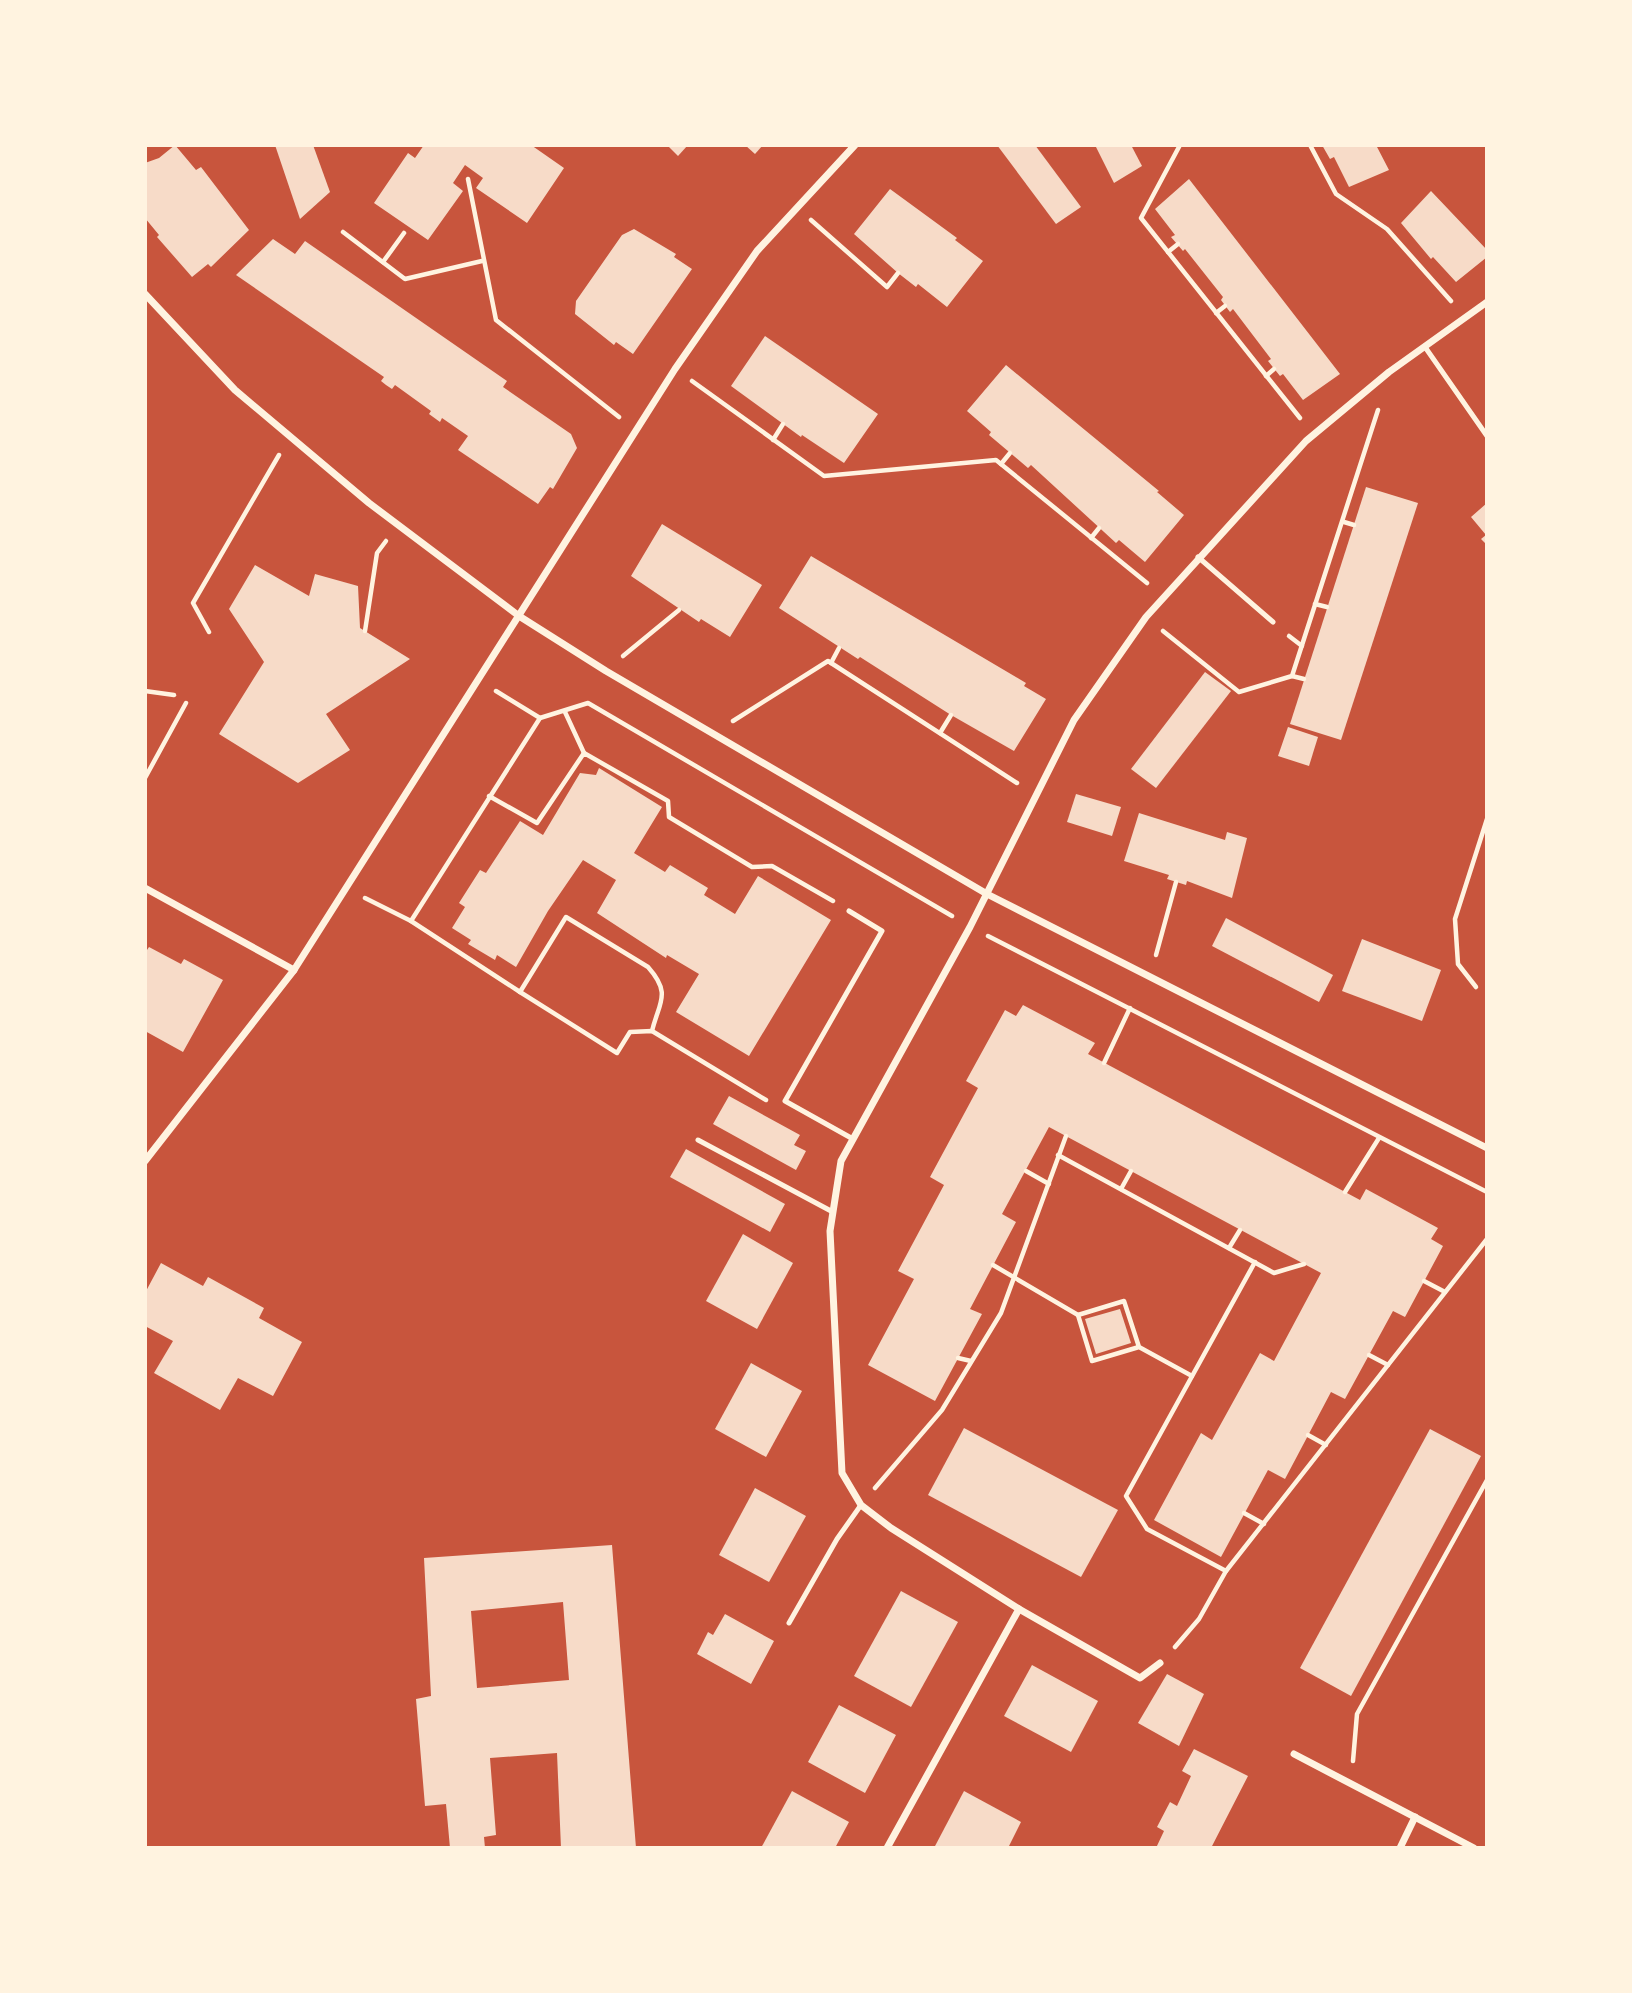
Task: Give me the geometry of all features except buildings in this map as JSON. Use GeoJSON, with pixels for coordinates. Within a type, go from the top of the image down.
{"type":"FeatureCollection","features":[{"type":"Feature","properties":{"kind":"street"},"geometry":{"type":"LineString","coordinates":[[145,1161],[294,970],[675,369],[757,251],[855,145]]}},
{"type":"Feature","properties":{"kind":"street"},"geometry":{"type":"LineString","coordinates":[[145,294],[235,390],[397,526],[519,617],[606,671],[987,894],[1487,1147]]}},
{"type":"Feature","properties":{"kind":"street"},"geometry":{"type":"LineString","coordinates":[[1160,1663],[1140,1678],[1020,1609],[891,1528],[861,1505],[842,1473],[830,1266],[831,1211],[841,1161],[987,894],[1074,720],[1146,617],[1313,435],[1389,372],[1487,302]]}},
{"type":"Feature","properties":{"kind":"street"},"geometry":{"type":"LineString","coordinates":[[145,888],[294,970]]}},
{"type":"Feature","properties":{"kind":"street"},"geometry":{"type":"LineString","coordinates":[[887,1848],[1020,1609]]}},
{"type":"Feature","properties":{"kind":"street"},"geometry":{"type":"LineString","coordinates":[[1294,1754],[1475,1848]]}},
{"type":"Feature","properties":{"kind":"street"},"geometry":{"type":"LineString","coordinates":[[1400,1848],[1415,1817]]}},
{"type":"Feature","properties":{"kind":"lane"},"geometry":{"type":"LineString","coordinates":[[1425,347],[1487,436]]}},
{"type":"Feature","properties":{"kind":"lane"},"geometry":{"type":"LineString","coordinates":[[1198,558],[1273,622]]}},
{"type":"Feature","properties":{"kind":"lane"},"geometry":{"type":"LineString","coordinates":[[849,911],[882,930],[785,1101],[853,1139]]}},
{"type":"Feature","properties":{"kind":"lane"},"geometry":{"type":"LineString","coordinates":[[698,1140],[831,1211]]}},
{"type":"Feature","properties":{"kind":"lane"},"geometry":{"type":"LineString","coordinates":[[789,1623],[836,1539],[861,1505]]}},
{"type":"Feature","properties":{"kind":"path"},"geometry":{"type":"LineString","coordinates":[[1180,145],[1140,218],[1313,435]]}},
{"type":"Feature","properties":{"kind":"path"},"geometry":{"type":"LineString","coordinates":[[1310,145],[1336,194],[1387,229],[1466,317]]}},
{"type":"Feature","properties":{"kind":"path"},"geometry":{"type":"LineString","coordinates":[[468,179],[482,261],[496,320],[636,430]]}},
{"type":"Feature","properties":{"kind":"path"},"geometry":{"type":"LineString","coordinates":[[796,207],[887,287],[898,273]]}},
{"type":"Feature","properties":{"kind":"path"},"geometry":{"type":"LineString","coordinates":[[343,232],[405,279],[482,261]]}},
{"type":"Feature","properties":{"kind":"path"},"geometry":{"type":"LineString","coordinates":[[383,262],[404,233]]}},
{"type":"Feature","properties":{"kind":"path"},"geometry":{"type":"LineString","coordinates":[[1168,252],[1178,244]]}},
{"type":"Feature","properties":{"kind":"path"},"geometry":{"type":"LineString","coordinates":[[1216,313],[1225,306]]}},
{"type":"Feature","properties":{"kind":"path"},"geometry":{"type":"LineString","coordinates":[[675,369],[824,476],[996,460],[1164,597]]}},
{"type":"Feature","properties":{"kind":"path"},"geometry":{"type":"LineString","coordinates":[[1266,376],[1274,369]]}},
{"type":"Feature","properties":{"kind":"path"},"geometry":{"type":"LineString","coordinates":[[1292,676],[1344,522],[1389,372]]}},
{"type":"Feature","properties":{"kind":"path"},"geometry":{"type":"LineString","coordinates":[[773,440],[783,425]]}},
{"type":"Feature","properties":{"kind":"path"},"geometry":{"type":"LineString","coordinates":[[209,632],[193,603],[290,436]]}},
{"type":"Feature","properties":{"kind":"path"},"geometry":{"type":"LineString","coordinates":[[1001,464],[1010,453]]}},
{"type":"Feature","properties":{"kind":"path"},"geometry":{"type":"LineString","coordinates":[[1344,522],[1354,525]]}},
{"type":"Feature","properties":{"kind":"path"},"geometry":{"type":"LineString","coordinates":[[365,631],[377,553],[397,526]]}},
{"type":"Feature","properties":{"kind":"path"},"geometry":{"type":"LineString","coordinates":[[1091,538],[1099,528]]}},
{"type":"Feature","properties":{"kind":"path"},"geometry":{"type":"LineString","coordinates":[[1315,604],[1327,607]]}},
{"type":"Feature","properties":{"kind":"path"},"geometry":{"type":"LineString","coordinates":[[606,671],[679,610]]}},
{"type":"Feature","properties":{"kind":"path"},"geometry":{"type":"LineString","coordinates":[[1146,617],[1239,692],[1292,676],[1304,679]]}},
{"type":"Feature","properties":{"kind":"path"},"geometry":{"type":"LineString","coordinates":[[831,663],[839,648]]}},
{"type":"Feature","properties":{"kind":"path"},"geometry":{"type":"LineString","coordinates":[[713,733],[828,661],[1035,795]]}},
{"type":"Feature","properties":{"kind":"path"},"geometry":{"type":"LineString","coordinates":[[478,680],[540,719]]}},
{"type":"Feature","properties":{"kind":"path"},"geometry":{"type":"LineString","coordinates":[[145,691],[174,695]]}},
{"type":"Feature","properties":{"kind":"path"},"geometry":{"type":"LineString","coordinates":[[145,778],[186,703]]}},
{"type":"Feature","properties":{"kind":"path"},"geometry":{"type":"LineString","coordinates":[[565,712],[584,752],[668,801],[668,817],[752,867],[772,866],[849,911]]}},
{"type":"Feature","properties":{"kind":"path"},"geometry":{"type":"LineString","coordinates":[[940,733],[951,715]]}},
{"type":"Feature","properties":{"kind":"path"},"geometry":{"type":"LineString","coordinates":[[489,796],[537,823],[584,752]]}},
{"type":"Feature","properties":{"kind":"path"},"geometry":{"type":"LineString","coordinates":[[1476,987],[1458,964],[1455,919],[1487,819]]}},
{"type":"Feature","properties":{"kind":"path"},"geometry":{"type":"LineString","coordinates":[[1150,976],[1176,882]]}},
{"type":"Feature","properties":{"kind":"path"},"geometry":{"type":"LineString","coordinates":[[520,992],[566,918],[648,967],[658,978],[663,989],[661,1009],[653,1031]]}},
{"type":"Feature","properties":{"kind":"path"},"geometry":{"type":"LineString","coordinates":[[411,921],[617,1053],[630,1032],[653,1031],[763,1100],[785,1101]]}},
{"type":"Feature","properties":{"kind":"path"},"geometry":{"type":"LineString","coordinates":[[1104,1063],[1130,1008]]}},
{"type":"Feature","properties":{"kind":"path"},"geometry":{"type":"LineString","coordinates":[[861,1505],[942,1410],[1001,1313],[1066,1136]]}},
{"type":"Feature","properties":{"kind":"path"},"geometry":{"type":"LineString","coordinates":[[1345,1192],[1379,1138]]}},
{"type":"Feature","properties":{"kind":"path"},"geometry":{"type":"LineString","coordinates":[[1058,1155],[1274,1273],[1304,1264]]}},
{"type":"Feature","properties":{"kind":"path"},"geometry":{"type":"LineString","coordinates":[[1026,1171],[1049,1184]]}},
{"type":"Feature","properties":{"kind":"path"},"geometry":{"type":"LineString","coordinates":[[1121,1189],[1131,1171]]}},
{"type":"Feature","properties":{"kind":"path"},"geometry":{"type":"LineString","coordinates":[[1229,1248],[1240,1230]]}},
{"type":"Feature","properties":{"kind":"path"},"geometry":{"type":"LineString","coordinates":[[1160,1663],[1199,1619],[1226,1571],[1487,1239]]}},
{"type":"Feature","properties":{"kind":"path"},"geometry":{"type":"LineString","coordinates":[[1226,1571],[1147,1529],[1126,1496],[1255,1262]]}},
{"type":"Feature","properties":{"kind":"path"},"geometry":{"type":"LineString","coordinates":[[993,1265],[1014,1280],[1078,1315],[1092,1361],[1139,1348],[1192,1376]]}},
{"type":"Feature","properties":{"kind":"path"},"geometry":{"type":"LineString","coordinates":[[1424,1281],[1445,1292]]}},
{"type":"Feature","properties":{"kind":"path"},"geometry":{"type":"LineString","coordinates":[[1078,1315],[1124,1301],[1139,1348]]}},
{"type":"Feature","properties":{"kind":"path"},"geometry":{"type":"LineString","coordinates":[[1369,1355],[1388,1365]]}},
{"type":"Feature","properties":{"kind":"path"},"geometry":{"type":"LineString","coordinates":[[958,1358],[971,1361]]}},
{"type":"Feature","properties":{"kind":"path"},"geometry":{"type":"LineString","coordinates":[[1308,1435],[1326,1445]]}},
{"type":"Feature","properties":{"kind":"path"},"geometry":{"type":"LineString","coordinates":[[1352,1783],[1357,1714],[1487,1480]]}},
{"type":"Feature","properties":{"kind":"path"},"geometry":{"type":"LineString","coordinates":[[1244,1513],[1264,1524]]}}]}
